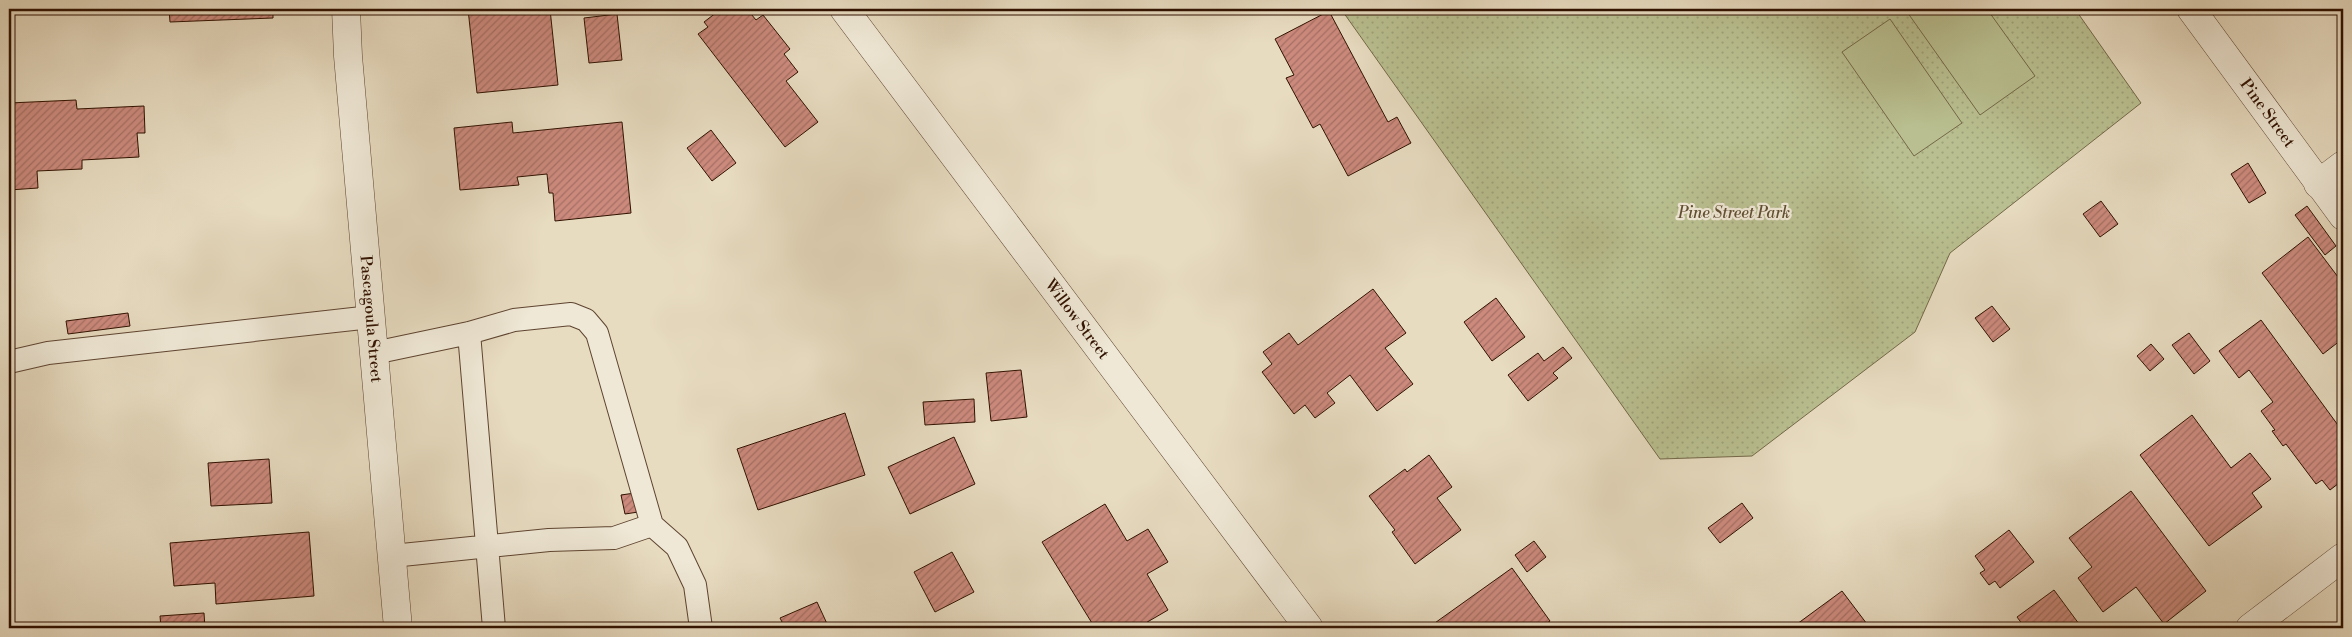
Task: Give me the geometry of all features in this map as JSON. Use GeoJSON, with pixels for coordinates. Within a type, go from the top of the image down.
{"type":"FeatureCollection","features":[{"type":"Feature","properties":{"kind":"street","name":"Pascagoula Street"},"geometry":{"type":"LineString","coordinates":[[346,9],[348,56],[398,628]]}},
{"type":"Feature","properties":{"kind":"street","name":"Willow Street"},"geometry":{"type":"LineString","coordinates":[[844,9],[1309,628]]}},
{"type":"Feature","properties":{"kind":"street","name":"Pine Street"},"geometry":{"type":"LineString","coordinates":[[2191,9],[2343,216]]}},
{"type":"Feature","properties":{"kind":"street"},"geometry":{"type":"LineString","coordinates":[[2318,184],[2343,165]]}},
{"type":"Feature","properties":{"kind":"street"},"geometry":{"type":"LineString","coordinates":[[2250,628],[2343,557]]}},
{"type":"Feature","properties":{"kind":"lane"},"geometry":{"type":"LineString","coordinates":[[374,353],[514,320],[571,314],[586,320],[597,333],[652,525],[677,547],[695,585],[701,628]]}},
{"type":"Feature","properties":{"kind":"lane"},"geometry":{"type":"LineString","coordinates":[[9,362],[48,353],[371,317]]}},
{"type":"Feature","properties":{"kind":"lane"},"geometry":{"type":"LineString","coordinates":[[469,332],[494,628]]}},
{"type":"Feature","properties":{"kind":"lane"},"geometry":{"type":"LineString","coordinates":[[392,556],[549,540],[614,538],[652,525]]}},
{"type":"Feature","properties":{"kind":"green space","name":"Pine Street Park"},"geometry":{"type":"Polygon","coordinates":[[[1341,9],[2075,9],[2141,103],[1950,253],[1915,332],[1752,456],[1660,459],[1341,9]]]}},
{"type":"Feature","properties":{"kind":"green space"},"geometry":{"type":"Polygon","coordinates":[[[1905,9],[1987,9],[2035,76],[1980,115],[1905,9]]]}},
{"type":"Feature","properties":{"kind":"green space"},"geometry":{"type":"Polygon","coordinates":[[[1890,19],[1962,123],[1914,156],[1842,52],[1890,19]]]}},
{"type":"Feature","properties":{"kind":"building"},"geometry":{"type":"Polygon","coordinates":[[[81,9],[136,9],[136,11],[81,14],[81,9]]]}},
{"type":"Feature","properties":{"kind":"building"},"geometry":{"type":"Polygon","coordinates":[[[169,9],[273,9],[273,18],[170,22],[169,9]]]}},
{"type":"Feature","properties":{"kind":"building"},"geometry":{"type":"Polygon","coordinates":[[[468,9],[550,9],[558,85],[477,93],[468,9]]]}},
{"type":"Feature","properties":{"kind":"building"},"geometry":{"type":"Polygon","coordinates":[[[721,9],[724,14],[730,9],[747,9],[756,20],[763,15],[790,49],[784,54],[798,72],[786,81],[818,122],[785,147],[698,34],[708,27],[704,22],[721,9]]]}},
{"type":"Feature","properties":{"kind":"building"},"geometry":{"type":"Polygon","coordinates":[[[1329,11],[1388,122],[1397,117],[1411,143],[1348,176],[1320,124],[1313,128],[1286,78],[1294,75],[1275,39],[1329,11]]]}},
{"type":"Feature","properties":{"kind":"building"},"geometry":{"type":"Polygon","coordinates":[[[617,14],[622,60],[589,63],[584,18],[617,14]]]}},
{"type":"Feature","properties":{"kind":"building"},"geometry":{"type":"Polygon","coordinates":[[[76,100],[77,109],[144,106],[145,133],[137,133],[139,157],[82,160],[82,169],[37,171],[38,188],[9,190],[9,103],[76,100]]]}},
{"type":"Feature","properties":{"kind":"building"},"geometry":{"type":"Polygon","coordinates":[[[512,122],[513,133],[622,122],[631,213],[555,221],[553,193],[549,193],[547,174],[517,177],[519,185],[460,190],[454,128],[512,122]]]}},
{"type":"Feature","properties":{"kind":"building"},"geometry":{"type":"Polygon","coordinates":[[[711,130],[736,163],[712,181],[687,148],[711,130]]]}},
{"type":"Feature","properties":{"kind":"building"},"geometry":{"type":"Polygon","coordinates":[[[2248,163],[2266,193],[2249,203],[2231,174],[2248,163]]]}},
{"type":"Feature","properties":{"kind":"building"},"geometry":{"type":"Polygon","coordinates":[[[2101,201],[2118,224],[2100,237],[2083,214],[2101,201]]]}},
{"type":"Feature","properties":{"kind":"building"},"geometry":{"type":"Polygon","coordinates":[[[2307,206],[2336,246],[2325,255],[2295,215],[2307,206]]]}},
{"type":"Feature","properties":{"kind":"building"},"geometry":{"type":"Polygon","coordinates":[[[2308,237],[2341,281],[2343,279],[2343,343],[2341,340],[2323,354],[2262,273],[2308,237]]]}},
{"type":"Feature","properties":{"kind":"building"},"geometry":{"type":"Polygon","coordinates":[[[1373,289],[1406,333],[1385,348],[1413,384],[1377,411],[1350,375],[1327,393],[1335,403],[1315,418],[1305,405],[1294,414],[1262,372],[1272,364],[1263,352],[1289,333],[1298,345],[1373,289]]]}},
{"type":"Feature","properties":{"kind":"building"},"geometry":{"type":"Polygon","coordinates":[[[1496,298],[1525,337],[1492,361],[1464,322],[1496,298]]]}},
{"type":"Feature","properties":{"kind":"building"},"geometry":{"type":"Polygon","coordinates":[[[1992,306],[2010,329],[1993,342],[1975,318],[1992,306]]]}},
{"type":"Feature","properties":{"kind":"building"},"geometry":{"type":"Polygon","coordinates":[[[128,313],[130,326],[68,334],[66,321],[128,313]]]}},
{"type":"Feature","properties":{"kind":"building"},"geometry":{"type":"Polygon","coordinates":[[[2261,320],[2343,432],[2343,480],[2330,490],[2322,480],[2316,484],[2286,444],[2283,446],[2272,431],[2275,430],[2261,411],[2273,402],[2249,370],[2239,378],[2219,351],[2261,320]]]}},
{"type":"Feature","properties":{"kind":"building"},"geometry":{"type":"Polygon","coordinates":[[[2189,333],[2210,361],[2194,374],[2172,345],[2189,333]]]}},
{"type":"Feature","properties":{"kind":"building"},"geometry":{"type":"Polygon","coordinates":[[[2151,344],[2164,359],[2150,371],[2137,356],[2151,344]]]}},
{"type":"Feature","properties":{"kind":"building"},"geometry":{"type":"Polygon","coordinates":[[[1563,347],[1572,358],[1553,373],[1558,378],[1528,401],[1508,375],[1538,353],[1544,361],[1563,347]]]}},
{"type":"Feature","properties":{"kind":"building"},"geometry":{"type":"Polygon","coordinates":[[[1021,370],[1027,417],[991,421],[986,373],[1021,370]]]}},
{"type":"Feature","properties":{"kind":"building"},"geometry":{"type":"Polygon","coordinates":[[[974,399],[975,422],[925,425],[923,402],[974,399]]]}},
{"type":"Feature","properties":{"kind":"building"},"geometry":{"type":"Polygon","coordinates":[[[845,413],[865,475],[758,510],[737,449],[845,413]]]}},
{"type":"Feature","properties":{"kind":"building"},"geometry":{"type":"Polygon","coordinates":[[[2192,415],[2231,468],[2250,453],[2271,479],[2252,493],[2262,507],[2209,546],[2140,455],[2192,415]]]}},
{"type":"Feature","properties":{"kind":"building"},"geometry":{"type":"Polygon","coordinates":[[[954,437],[975,484],[910,514],[888,467],[954,437]]]}},
{"type":"Feature","properties":{"kind":"building"},"geometry":{"type":"Polygon","coordinates":[[[1429,455],[1452,487],[1437,498],[1461,530],[1415,564],[1392,532],[1395,530],[1369,496],[1405,469],[1407,472],[1429,455]]]}},
{"type":"Feature","properties":{"kind":"building"},"geometry":{"type":"Polygon","coordinates":[[[269,459],[272,503],[211,506],[208,463],[269,459]]]}},
{"type":"Feature","properties":{"kind":"building"},"geometry":{"type":"Polygon","coordinates":[[[2131,491],[2206,591],[2164,624],[2136,587],[2103,612],[2078,578],[2092,567],[2069,538],[2131,491]]]}},
{"type":"Feature","properties":{"kind":"building"},"geometry":{"type":"Polygon","coordinates":[[[642,492],[645,511],[625,514],[621,495],[642,492]]]}},
{"type":"Feature","properties":{"kind":"building"},"geometry":{"type":"Polygon","coordinates":[[[1742,503],[1753,518],[1720,543],[1708,528],[1742,503]]]}},
{"type":"Feature","properties":{"kind":"building"},"geometry":{"type":"Polygon","coordinates":[[[1105,504],[1127,541],[1148,529],[1168,562],[1147,574],[1168,610],[1137,628],[1095,628],[1042,542],[1105,504]]]}},
{"type":"Feature","properties":{"kind":"building"},"geometry":{"type":"Polygon","coordinates":[[[2009,530],[2034,562],[2000,588],[1995,581],[1989,585],[1980,573],[1985,570],[1975,556],[2009,530]]]}},
{"type":"Feature","properties":{"kind":"building"},"geometry":{"type":"Polygon","coordinates":[[[309,532],[314,596],[216,604],[215,583],[174,586],[170,543],[309,532]]]}},
{"type":"Feature","properties":{"kind":"building"},"geometry":{"type":"Polygon","coordinates":[[[1534,541],[1546,557],[1527,572],[1515,555],[1534,541]]]}},
{"type":"Feature","properties":{"kind":"building"},"geometry":{"type":"Polygon","coordinates":[[[952,552],[974,592],[935,612],[914,572],[952,552]]]}},
{"type":"Feature","properties":{"kind":"building"},"geometry":{"type":"Polygon","coordinates":[[[1512,568],[1550,621],[1540,628],[1434,628],[1432,625],[1512,568]]]}},
{"type":"Feature","properties":{"kind":"building"},"geometry":{"type":"Polygon","coordinates":[[[2054,590],[2082,628],[2025,628],[2017,617],[2054,590]]]}},
{"type":"Feature","properties":{"kind":"building"},"geometry":{"type":"Polygon","coordinates":[[[1842,591],[1870,628],[1800,628],[1797,624],[1842,591]]]}},
{"type":"Feature","properties":{"kind":"building"},"geometry":{"type":"Polygon","coordinates":[[[817,602],[829,628],[785,628],[780,618],[817,602]]]}},
{"type":"Feature","properties":{"kind":"building"},"geometry":{"type":"Polygon","coordinates":[[[204,613],[205,628],[161,628],[160,616],[204,613]]]}}]}
